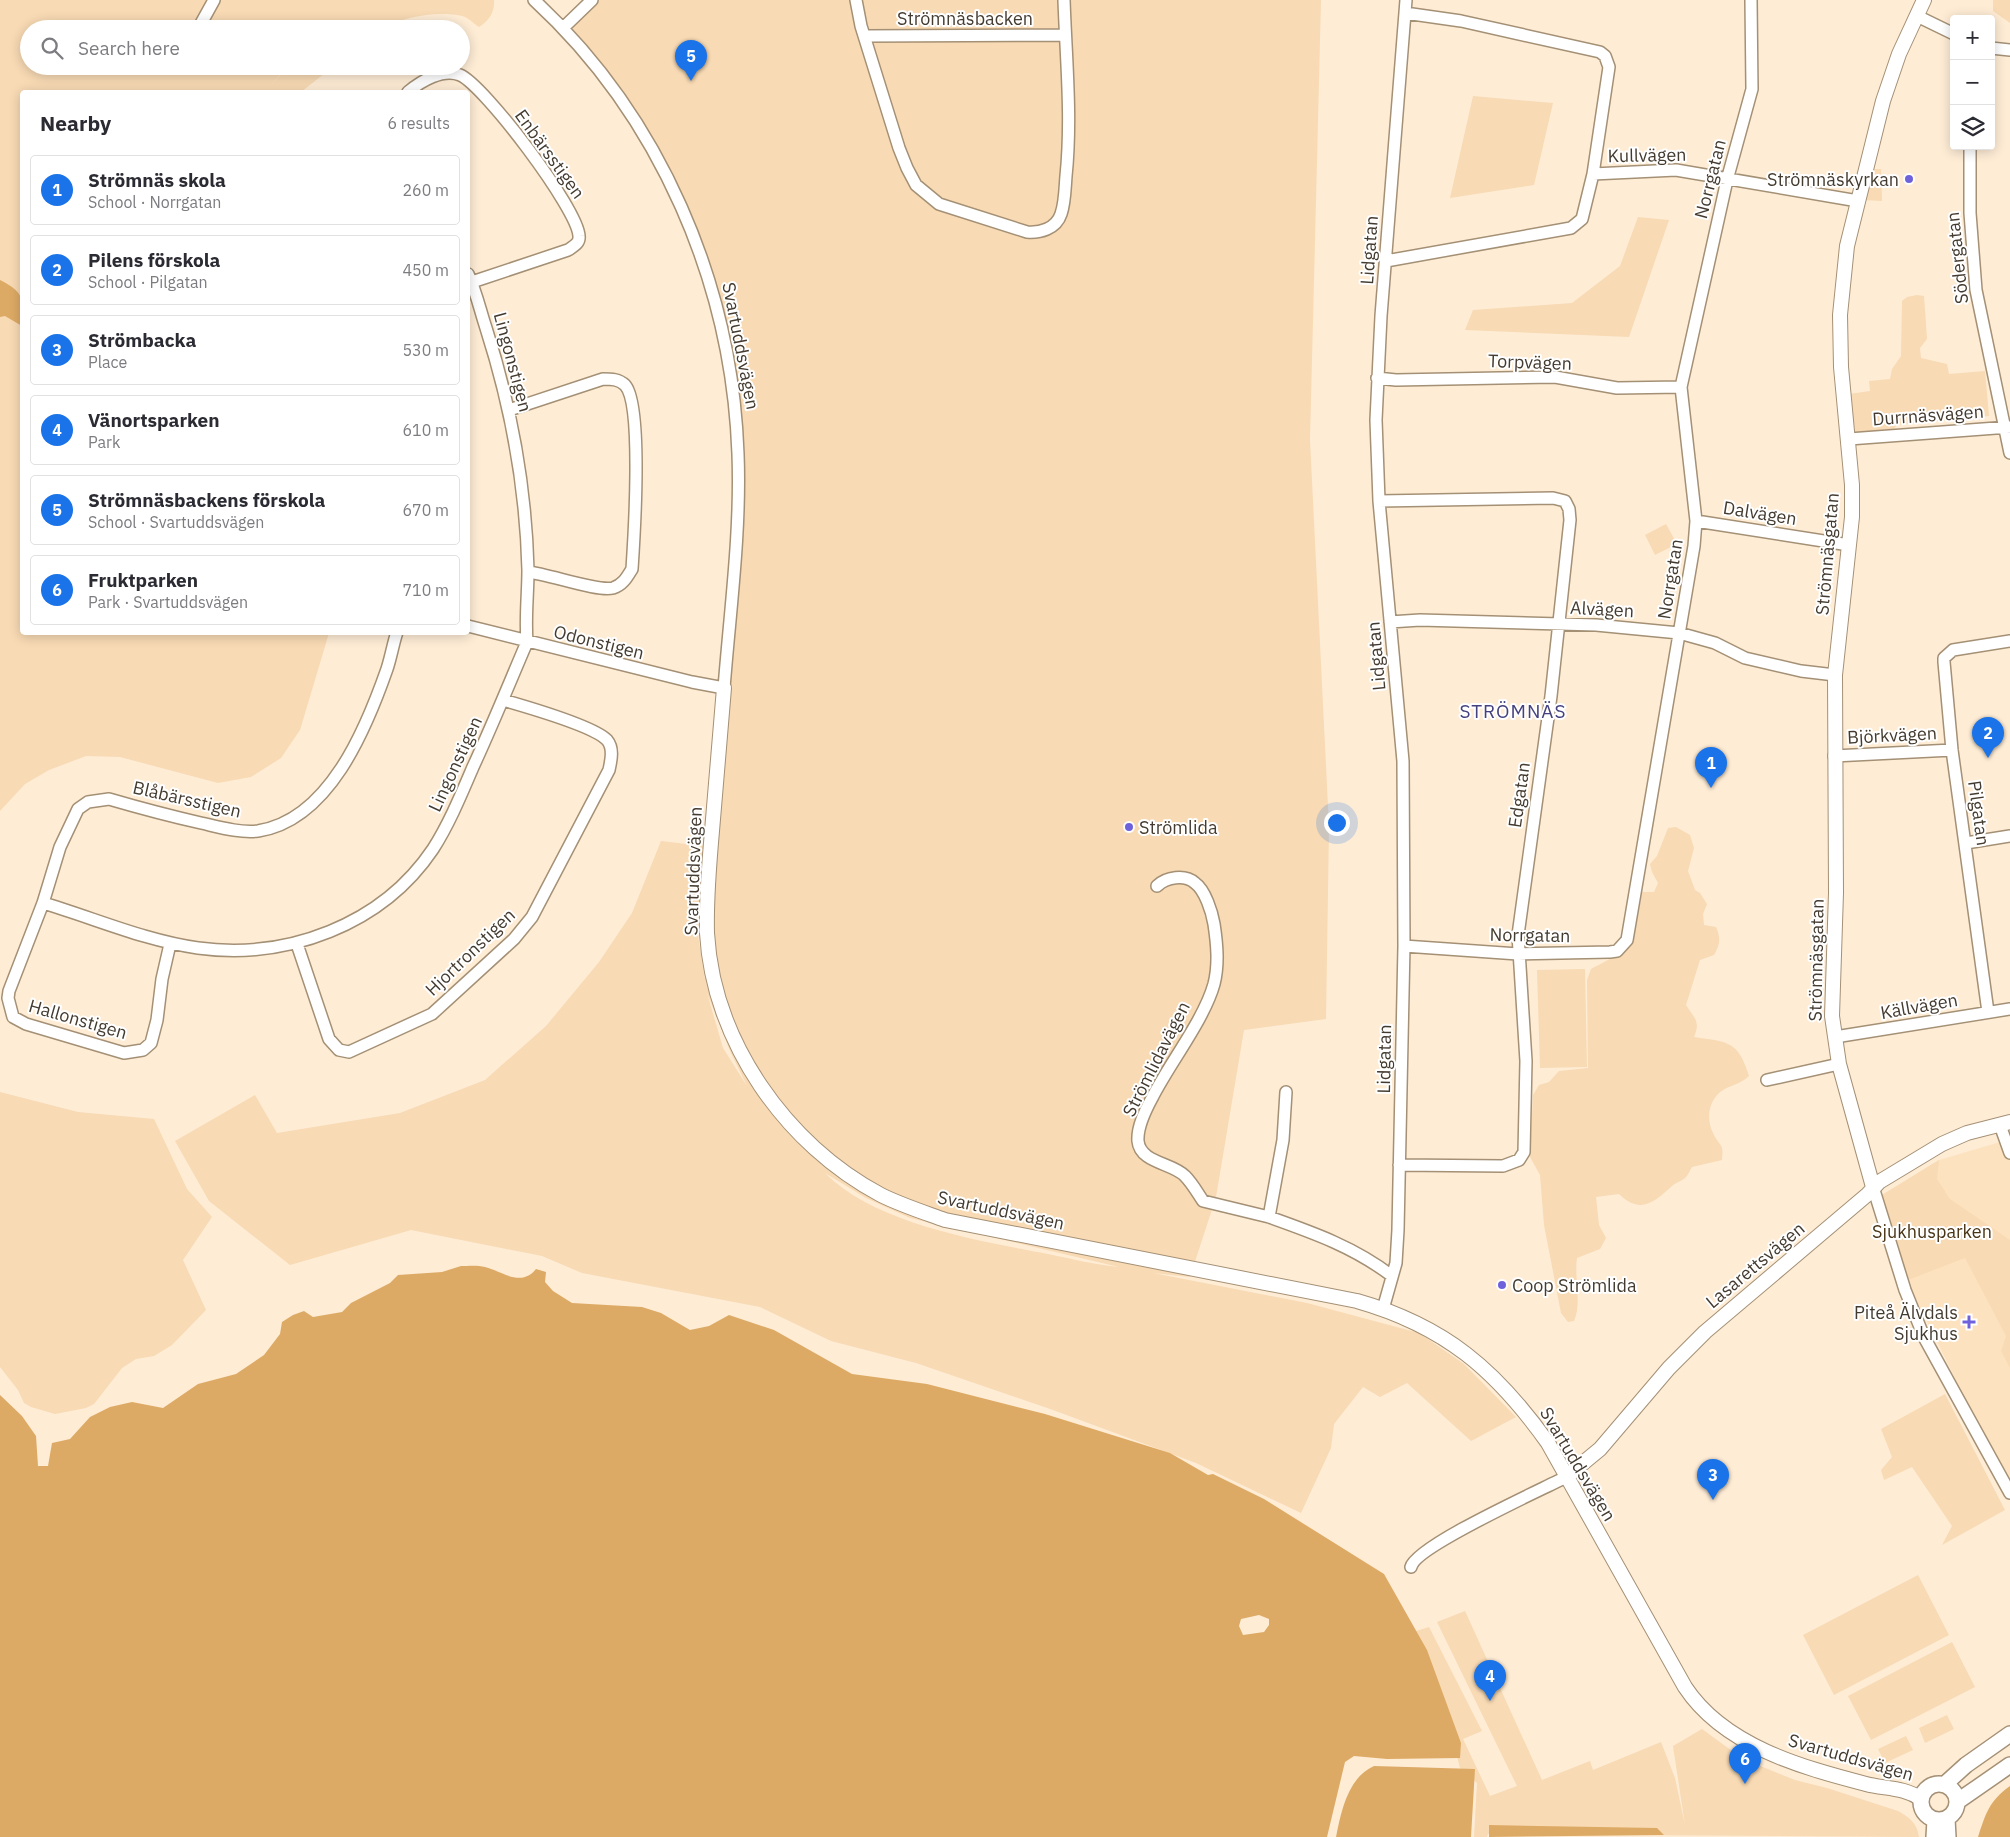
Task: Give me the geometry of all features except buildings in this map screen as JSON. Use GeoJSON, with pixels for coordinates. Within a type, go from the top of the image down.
{"type":"FeatureCollection","features":[{"type":"Feature","properties":{"kind":"main road"},"geometry":{"type":"LineString","coordinates":[[1945,1784],[1966,1765],[2010,1734]]}},
{"type":"Feature","properties":{"kind":"main road"},"geometry":{"type":"LineString","coordinates":[[1958,1801],[2010,1765]]}},
{"type":"Feature","properties":{"kind":"main road"},"geometry":{"type":"LineString","coordinates":[[1934,1837],[1941,1820],[1955,1812],[1958,1801],[1954,1791],[1945,1784],[1932,1784],[1920,1799],[1922,1810],[1941,1820],[1948,1837]]}},
{"type":"Feature","properties":{"kind":"street"},"geometry":{"type":"LineString","coordinates":[[203,20],[214,0]]}},
{"type":"Feature","properties":{"kind":"street","name":"Svartuddsvägen"},"geometry":{"type":"LineString","coordinates":[[534,0],[563,28],[625,103],[657,157],[675,191],[695,239],[722,326],[732,377],[738,455],[738,506],[708,880],[707,934],[715,980],[725,1016],[742,1054],[779,1111],[806,1140],[835,1165],[882,1195],[944,1220],[1308,1291],[1383,1309],[1418,1323],[1446,1339],[1498,1382],[1525,1411],[1548,1443],[1685,1687],[1712,1718],[1728,1731],[1759,1748],[1799,1764],[1872,1786],[1910,1791],[1920,1799]]}},
{"type":"Feature","properties":{"kind":"street"},"geometry":{"type":"LineString","coordinates":[[563,28],[592,0]]}},
{"type":"Feature","properties":{"kind":"street"},"geometry":{"type":"LineString","coordinates":[[856,0],[864,36],[906,168],[921,191],[939,204],[1035,233],[1048,229],[1057,222],[1061,214],[1069,129],[1064,0]]}},
{"type":"Feature","properties":{"kind":"street","name":"Lidgatan"},"geometry":{"type":"LineString","coordinates":[[1383,1309],[1392,1276],[1398,1230],[1404,946],[1403,761],[1379,501],[1376,456],[1377,378],[1406,0]]}},
{"type":"Feature","properties":{"kind":"street","name":"Norrgatan"},"geometry":{"type":"LineString","coordinates":[[1404,946],[1518,954],[1610,952],[1617,951],[1627,940],[1694,546],[1696,521],[1681,388],[1727,180],[1752,89],[1751,0]]}},
{"type":"Feature","properties":{"kind":"street","name":"Strömnäsgatan"},"geometry":{"type":"LineString","coordinates":[[1924,0],[1897,60],[1883,100],[1847,246],[1840,315],[1840,351],[1852,485],[1849,545],[1835,675],[1836,893],[1832,997],[1834,1037],[1839,1064],[1873,1187],[1907,1296],[1924,1337],[2010,1493]]}},
{"type":"Feature","properties":{"kind":"street"},"geometry":{"type":"LineString","coordinates":[[1405,13],[1461,21],[1600,52],[1605,56],[1609,67],[1593,174]]}},
{"type":"Feature","properties":{"kind":"street"},"geometry":{"type":"LineString","coordinates":[[1917,16],[1950,32]]}},
{"type":"Feature","properties":{"kind":"street","name":"Strömnäsbacken"},"geometry":{"type":"LineString","coordinates":[[864,36],[1065,35]]}},
{"type":"Feature","properties":{"kind":"street"},"geometry":{"type":"LineString","coordinates":[[1995,48],[2010,50]]}},
{"type":"Feature","properties":{"kind":"street","name":"Enbärsstigen"},"geometry":{"type":"LineString","coordinates":[[411,90],[438,75]]}},
{"type":"Feature","properties":{"kind":"street","name":"Enbärsstigen"},"geometry":{"type":"LineString","coordinates":[[461,75],[468,79],[509,125],[540,164],[562,195],[577,226],[580,238],[577,244],[568,250],[470,278]]}},
{"type":"Feature","properties":{"kind":"street","name":"Södergatan"},"geometry":{"type":"LineString","coordinates":[[1970,150],[1970,213],[1976,290],[2008,427],[2010,453]]}},
{"type":"Feature","properties":{"kind":"street","name":"Kullvägen"},"geometry":{"type":"LineString","coordinates":[[1386,261],[1571,228],[1582,219],[1593,174],[1676,170],[1700,172],[1727,180],[1858,201]]}},
{"type":"Feature","properties":{"kind":"street","name":"Lingonstigen"},"geometry":{"type":"LineString","coordinates":[[42,903],[170,944],[227,952],[261,950],[297,944],[353,921],[380,903],[419,868],[445,827],[503,700],[527,642],[525,617],[528,572],[523,504],[509,410],[470,278]]}},
{"type":"Feature","properties":{"kind":"street","name":"Torpvägen"},"geometry":{"type":"LineString","coordinates":[[1377,378],[1396,380],[1555,377],[1617,388],[1681,388]]}},
{"type":"Feature","properties":{"kind":"street"},"geometry":{"type":"LineString","coordinates":[[509,410],[603,379],[617,379],[625,385],[632,404],[637,484],[632,569],[625,581],[615,587],[604,589],[546,574],[528,572]]}},
{"type":"Feature","properties":{"kind":"street","name":"Durrnäsvägen"},"geometry":{"type":"LineString","coordinates":[[1849,439],[2008,427]]}},
{"type":"Feature","properties":{"kind":"street","name":"Edgatan"},"geometry":{"type":"LineString","coordinates":[[1379,501],[1553,498],[1565,501],[1569,509],[1570,520],[1559,625],[1521,904],[1518,954],[1526,1061],[1524,1152],[1519,1160],[1503,1166],[1399,1165]]}},
{"type":"Feature","properties":{"kind":"street","name":"Dalvägen"},"geometry":{"type":"LineString","coordinates":[[1696,521],[1849,545]]}},
{"type":"Feature","properties":{"kind":"street","name":"Alvägen"},"geometry":{"type":"LineString","coordinates":[[1390,622],[1420,620],[1596,625],[1679,633],[1715,643],[1745,658],[1801,671],[1835,675]]}},
{"type":"Feature","properties":{"kind":"street","name":"Odonstigen"},"geometry":{"type":"LineString","coordinates":[[470,627],[692,682],[724,688]]}},
{"type":"Feature","properties":{"kind":"street","name":"Blåbärsstigen"},"geometry":{"type":"LineString","coordinates":[[42,903],[60,847],[78,809],[88,802],[109,799],[235,830],[257,831],[278,825],[300,814],[318,798],[346,762],[387,669],[397,635]]}},
{"type":"Feature","properties":{"kind":"street","name":"Pilgatan"},"geometry":{"type":"LineString","coordinates":[[1988,1012],[1943,672],[1944,658],[1952,650],[2010,641]]}},
{"type":"Feature","properties":{"kind":"street","name":"Hjortronstigen"},"geometry":{"type":"LineString","coordinates":[[297,944],[329,1039],[339,1050],[349,1052],[432,1014],[514,939],[532,917],[608,770],[611,750],[607,741],[591,732],[545,713],[503,700]]}},
{"type":"Feature","properties":{"kind":"street","name":"Björkvägen"},"geometry":{"type":"LineString","coordinates":[[1834,756],[1952,750]]}},
{"type":"Feature","properties":{"kind":"street"},"geometry":{"type":"LineString","coordinates":[[1966,843],[2010,836]]}},
{"type":"Feature","properties":{"kind":"street","name":"Strömlidavägen"},"geometry":{"type":"LineString","coordinates":[[1157,886],[1162,880],[1175,878],[1194,881],[1200,887],[1213,918],[1217,940],[1217,967],[1213,986],[1202,1010],[1146,1109],[1138,1132],[1138,1143],[1143,1152],[1185,1175],[1203,1200],[1269,1217],[1327,1238],[1368,1258],[1392,1276]]}},
{"type":"Feature","properties":{"kind":"street","name":"Hallonstigen"},"geometry":{"type":"LineString","coordinates":[[42,903],[8,998],[13,1017],[26,1024],[124,1053],[143,1050],[151,1042],[157,1020],[162,979],[170,944]]}},
{"type":"Feature","properties":{"kind":"street","name":"Källvägen"},"geometry":{"type":"LineString","coordinates":[[1834,1037],[2010,1009]]}},
{"type":"Feature","properties":{"kind":"street"},"geometry":{"type":"LineString","coordinates":[[1767,1080],[1839,1064]]}},
{"type":"Feature","properties":{"kind":"street"},"geometry":{"type":"LineString","coordinates":[[1269,1217],[1283,1140],[1286,1092]]}},
{"type":"Feature","properties":{"kind":"street","name":"Lasarettsvägen"},"geometry":{"type":"LineString","coordinates":[[1566,1477],[1600,1448],[1691,1346],[1873,1187],[1950,1140],[1968,1133],[2005,1124],[2010,1153]]}},
{"type":"Feature","properties":{"kind":"street"},"geometry":{"type":"LineString","coordinates":[[1411,1568],[1418,1557],[1460,1530],[1566,1477]]}},
{"type":"Feature","properties":{"kind":"shaded area"},"geometry":{"type":"Polygon","coordinates":[[[0,280],[19,293],[20,325],[5,316],[0,317],[0,280]]]}},
{"type":"Feature","properties":{"kind":"shaded area","name":"Piteå Älvdals Sjukhus"},"geometry":{"type":"Polygon","coordinates":[[[2010,1139],[2010,1485],[1982,1433],[1907,1281],[1882,1195],[1939,1160],[2010,1139]]]}},
{"type":"Feature","properties":{"kind":"shaded area"},"geometry":{"type":"Polygon","coordinates":[[[461,1266],[479,1266],[518,1278],[530,1275],[536,1269],[546,1272],[545,1282],[553,1291],[572,1303],[642,1307],[661,1313],[690,1330],[709,1326],[729,1315],[774,1330],[852,1374],[927,1384],[1045,1414],[1170,1453],[1208,1475],[1213,1474],[1264,1499],[1384,1574],[1427,1650],[1461,1743],[1460,1758],[1387,1759],[1354,1756],[1345,1762],[1327,1837],[0,1837],[0,1395],[22,1416],[36,1436],[38,1466],[48,1466],[52,1443],[70,1439],[90,1417],[110,1407],[132,1402],[163,1408],[198,1384],[236,1374],[264,1355],[280,1334],[282,1322],[293,1315],[304,1311],[313,1317],[342,1312],[351,1303],[390,1283],[398,1275],[442,1272],[461,1266]],[[1259,1615],[1241,1619],[1239,1626],[1243,1635],[1264,1632],[1269,1625],[1269,1619],[1259,1615]]]}},
{"type":"Feature","properties":{"kind":"shaded area"},"geometry":{"type":"Polygon","coordinates":[[[1374,1766],[1475,1769],[1471,1837],[1336,1837],[1347,1796],[1358,1778],[1374,1766]]]}},
{"type":"Feature","properties":{"kind":"shaded area"},"geometry":{"type":"Polygon","coordinates":[[[2010,1786],[2010,1837],[1978,1837],[1989,1808],[1997,1797],[2010,1786]]]}},
{"type":"Feature","properties":{"kind":"shaded area"},"geometry":{"type":"Polygon","coordinates":[[[1489,1825],[1657,1828],[1664,1835],[1489,1837],[1489,1825]]]}},
{"type":"Feature","properties":{"kind":"green space"},"geometry":{"type":"Polygon","coordinates":[[[0,0],[494,0],[491,16],[479,27],[464,17],[443,14],[432,14],[404,20],[20,20],[20,75],[280,75],[269,87],[280,75],[323,75],[304,90],[20,90],[20,635],[328,635],[300,730],[281,758],[251,777],[218,783],[120,757],[86,756],[49,770],[25,784],[0,811],[0,0]]]}},
{"type":"Feature","properties":{"kind":"green space"},"geometry":{"type":"Polygon","coordinates":[[[591,0],[1321,0],[1310,440],[1329,827],[1326,1019],[1244,1030],[1216,1197],[1190,1277],[1153,1273],[1307,1303],[1419,1333],[1464,1364],[1516,1417],[1471,1441],[1407,1383],[1380,1397],[1363,1387],[1334,1424],[1331,1448],[1301,1513],[1196,1463],[1053,1410],[916,1363],[831,1341],[760,1307],[582,1273],[542,1256],[411,1230],[290,1265],[209,1201],[175,1141],[255,1095],[277,1133],[400,1113],[485,1080],[546,1026],[599,962],[632,913],[661,841],[703,846],[697,929],[705,980],[704,959],[739,450],[705,266],[629,114],[560,29],[591,0]],[[707,993],[723,1048],[747,1086],[730,1051],[707,993]],[[825,1173],[846,1191],[871,1205],[900,1218],[930,1228],[992,1243],[1119,1267],[910,1218],[866,1198],[825,1173]]]}},
{"type":"Feature","properties":{"kind":"green space"},"geometry":{"type":"Polygon","coordinates":[[[1993,0],[2010,0],[2010,23],[1993,11],[1993,0]]]}},
{"type":"Feature","properties":{"kind":"green space"},"geometry":{"type":"Polygon","coordinates":[[[1473,96],[1553,103],[1534,185],[1450,198],[1473,96]]]}},
{"type":"Feature","properties":{"kind":"green space"},"geometry":{"type":"Polygon","coordinates":[[[1870,169],[1881,169],[1882,201],[1862,200],[1870,169]]]}},
{"type":"Feature","properties":{"kind":"green space"},"geometry":{"type":"Polygon","coordinates":[[[1638,217],[1669,220],[1629,337],[1465,330],[1473,310],[1572,303],[1620,266],[1638,217]]]}},
{"type":"Feature","properties":{"kind":"green space"},"geometry":{"type":"Polygon","coordinates":[[[1924,296],[1927,339],[1920,348],[1921,358],[1947,364],[1949,374],[1985,371],[1989,416],[1897,425],[1891,433],[1856,436],[1849,394],[1870,391],[1869,381],[1890,379],[1892,369],[1901,356],[1902,301],[1907,297],[1924,296]]]}},
{"type":"Feature","properties":{"kind":"green space"},"geometry":{"type":"Polygon","coordinates":[[[1666,524],[1677,544],[1655,555],[1645,535],[1666,524]]]}},
{"type":"Feature","properties":{"kind":"green space"},"geometry":{"type":"Polygon","coordinates":[[[1676,827],[1690,835],[1694,848],[1688,871],[1695,890],[1700,893],[1707,904],[1703,914],[1704,925],[1716,927],[1719,935],[1719,945],[1714,955],[1700,960],[1686,1005],[1697,1023],[1694,1037],[1716,1040],[1730,1045],[1741,1056],[1749,1076],[1721,1092],[1711,1104],[1709,1120],[1715,1137],[1722,1148],[1722,1160],[1692,1167],[1685,1178],[1647,1204],[1634,1204],[1619,1194],[1596,1197],[1599,1225],[1606,1238],[1600,1249],[1577,1258],[1578,1298],[1576,1314],[1574,1321],[1568,1322],[1561,1313],[1544,1225],[1540,1175],[1530,1157],[1533,1095],[1539,1085],[1549,1082],[1559,1071],[1588,1068],[1587,980],[1591,969],[1618,954],[1631,940],[1635,932],[1642,892],[1654,892],[1658,883],[1650,864],[1657,856],[1668,828],[1676,827]]]}},
{"type":"Feature","properties":{"kind":"green space"},"geometry":{"type":"Polygon","coordinates":[[[1585,969],[1587,1067],[1540,1068],[1537,970],[1585,969]]]}},
{"type":"Feature","properties":{"kind":"green space"},"geometry":{"type":"Polygon","coordinates":[[[0,1092],[78,1112],[154,1119],[187,1189],[212,1217],[183,1260],[206,1310],[172,1345],[154,1356],[136,1359],[122,1368],[94,1404],[86,1408],[55,1414],[31,1407],[24,1403],[18,1390],[0,1367],[0,1092]]]}},
{"type":"Feature","properties":{"kind":"green space","name":"Sjukhusparken"},"geometry":{"type":"Polygon","coordinates":[[[1939,1160],[1937,1179],[1950,1199],[2010,1240],[2010,1368],[2001,1351],[2006,1336],[1965,1258],[1908,1280],[1882,1195],[1939,1160]]]}},
{"type":"Feature","properties":{"kind":"green space"},"geometry":{"type":"Polygon","coordinates":[[[1945,1394],[2005,1510],[1942,1545],[1952,1526],[1912,1467],[1884,1480],[1881,1470],[1892,1457],[1881,1429],[1945,1394]]]}},
{"type":"Feature","properties":{"kind":"green space"},"geometry":{"type":"Polygon","coordinates":[[[1918,1575],[1949,1635],[1834,1695],[1803,1635],[1918,1575]]]}},
{"type":"Feature","properties":{"kind":"green space"},"geometry":{"type":"Polygon","coordinates":[[[1465,1611],[1542,1780],[1590,1761],[1593,1770],[1661,1742],[1675,1778],[1685,1825],[1673,1746],[1702,1729],[1743,1759],[1795,1780],[1827,1788],[1898,1811],[1912,1821],[1917,1828],[1919,1837],[1488,1834],[1487,1837],[1474,1837],[1477,1783],[1460,1768],[1453,1741],[1410,1633],[1429,1627],[1482,1731],[1463,1739],[1490,1796],[1517,1786],[1437,1622],[1465,1611]]]}},
{"type":"Feature","properties":{"kind":"green space"},"geometry":{"type":"Polygon","coordinates":[[[1952,1642],[1975,1687],[1871,1740],[1848,1696],[1952,1642]]]}},
{"type":"Feature","properties":{"kind":"green space"},"geometry":{"type":"Polygon","coordinates":[[[1947,1715],[1954,1729],[1925,1743],[1919,1728],[1947,1715]]]}},
{"type":"Feature","properties":{"kind":"green space"},"geometry":{"type":"Polygon","coordinates":[[[1906,1736],[1913,1750],[1885,1763],[1878,1749],[1906,1736]]]}},
{"type":"Feature","properties":{"kind":"place","name":"Strömnäsbackens förskola"},"geometry":{"type":"Point","coordinates":[691,81]}},
{"type":"Feature","properties":{"kind":"place","name":"Strömnäskyrkan"},"geometry":{"type":"Point","coordinates":[1909,179]}},
{"type":"Feature","properties":{"kind":"place","name":"Pilens förskola"},"geometry":{"type":"Point","coordinates":[1988,758]}},
{"type":"Feature","properties":{"kind":"place","name":"Strömnäs skola"},"geometry":{"type":"Point","coordinates":[1711,788]}},
{"type":"Feature","properties":{"kind":"place","name":"Strömlida"},"geometry":{"type":"Point","coordinates":[1129,827]}},
{"type":"Feature","properties":{"kind":"place","name":"Coop Strömlida"},"geometry":{"type":"Point","coordinates":[1502,1285]}},
{"type":"Feature","properties":{"kind":"place","name":"Piteå Älvdals Sjukhus"},"geometry":{"type":"Point","coordinates":[1969,1322]}},
{"type":"Feature","properties":{"kind":"place","name":"Strömbacka"},"geometry":{"type":"Point","coordinates":[1713,1500]}},
{"type":"Feature","properties":{"kind":"place","name":"Vänortsparken"},"geometry":{"type":"Point","coordinates":[1490,1701]}},
{"type":"Feature","properties":{"kind":"place","name":"Fruktparken"},"geometry":{"type":"Point","coordinates":[1745,1784]}},
{"type":"Feature","properties":{"kind":"district","name":"STRÖMNÄS"},"geometry":{"type":"Point","coordinates":[1513,711]}}]}
